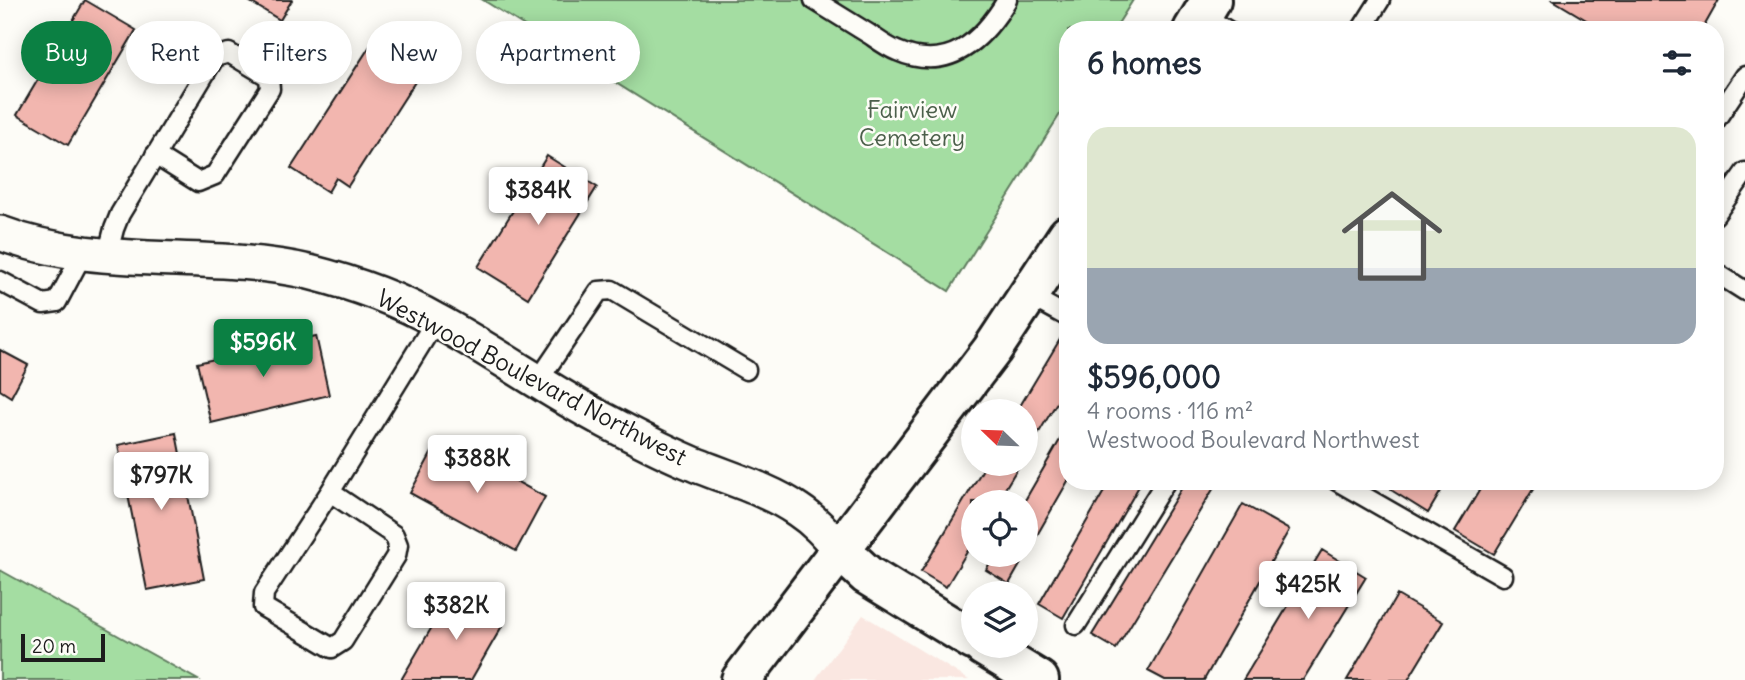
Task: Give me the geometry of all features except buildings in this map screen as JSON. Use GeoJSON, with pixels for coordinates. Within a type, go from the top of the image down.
{"type":"FeatureCollection","features":[{"type":"Feature","properties":{"kind":"street","name":"Westwood Boulevard Northwest"},"geometry":{"type":"LineString","coordinates":[[3,241],[95,255],[257,263],[308,272],[369,289],[436,320],[604,420],[685,460],[769,494],[796,508],[820,527],[867,575],[961,633]]}},
{"type":"Feature","properties":{"kind":"street"},"geometry":{"type":"LineString","coordinates":[[741,680],[992,350],[1059,248]]}},
{"type":"Feature","properties":{"kind":"street"},"geometry":{"type":"LineString","coordinates":[[1003,658],[1039,680]]}},
{"type":"Feature","properties":{"kind":"lane"},"geometry":{"type":"LineString","coordinates":[[814,0],[896,51],[918,57],[937,58],[959,52],[979,38],[1007,0]]}},
{"type":"Feature","properties":{"kind":"lane"},"geometry":{"type":"LineString","coordinates":[[1367,21],[1380,0]]}},
{"type":"Feature","properties":{"kind":"lane"},"geometry":{"type":"LineString","coordinates":[[0,281],[43,304],[57,302],[114,229],[120,214],[155,155],[215,57],[229,52],[269,77],[270,89],[215,175],[198,182],[155,155]]}},
{"type":"Feature","properties":{"kind":"lane"},"geometry":{"type":"LineString","coordinates":[[1724,108],[1745,76]]}},
{"type":"Feature","properties":{"kind":"lane"},"geometry":{"type":"LineString","coordinates":[[1724,202],[1745,172]]}},
{"type":"Feature","properties":{"kind":"lane"},"geometry":{"type":"LineString","coordinates":[[1724,278],[1745,291]]}},
{"type":"Feature","properties":{"kind":"lane"},"geometry":{"type":"LineString","coordinates":[[538,381],[599,291],[612,290],[746,370]]}},
{"type":"Feature","properties":{"kind":"lane"},"geometry":{"type":"LineString","coordinates":[[1028,295],[1059,312]]}},
{"type":"Feature","properties":{"kind":"lane"},"geometry":{"type":"LineString","coordinates":[[330,492],[394,535],[398,545],[396,556],[343,641],[332,648],[263,607],[264,593],[436,320]]}},
{"type":"Feature","properties":{"kind":"lane"},"geometry":{"type":"LineString","coordinates":[[1076,625],[1160,490]]}},
{"type":"Feature","properties":{"kind":"lane"},"geometry":{"type":"LineString","coordinates":[[1353,490],[1503,576]]}},
{"type":"Feature","properties":{"kind":"shaded area"},"geometry":{"type":"Polygon","coordinates":[[[863,615],[969,680],[815,680],[863,615]]]}},
{"type":"Feature","properties":{"kind":"green space","name":"Fairview Cemetery"},"geometry":{"type":"Polygon","coordinates":[[[483,0],[1133,0],[1120,21],[1059,21],[1059,116],[949,291],[618,84],[640,84],[640,21],[517,21],[483,0]]]}},
{"type":"Feature","properties":{"kind":"green space"},"geometry":{"type":"Polygon","coordinates":[[[0,570],[198,680],[0,680],[0,570]]]}}]}
